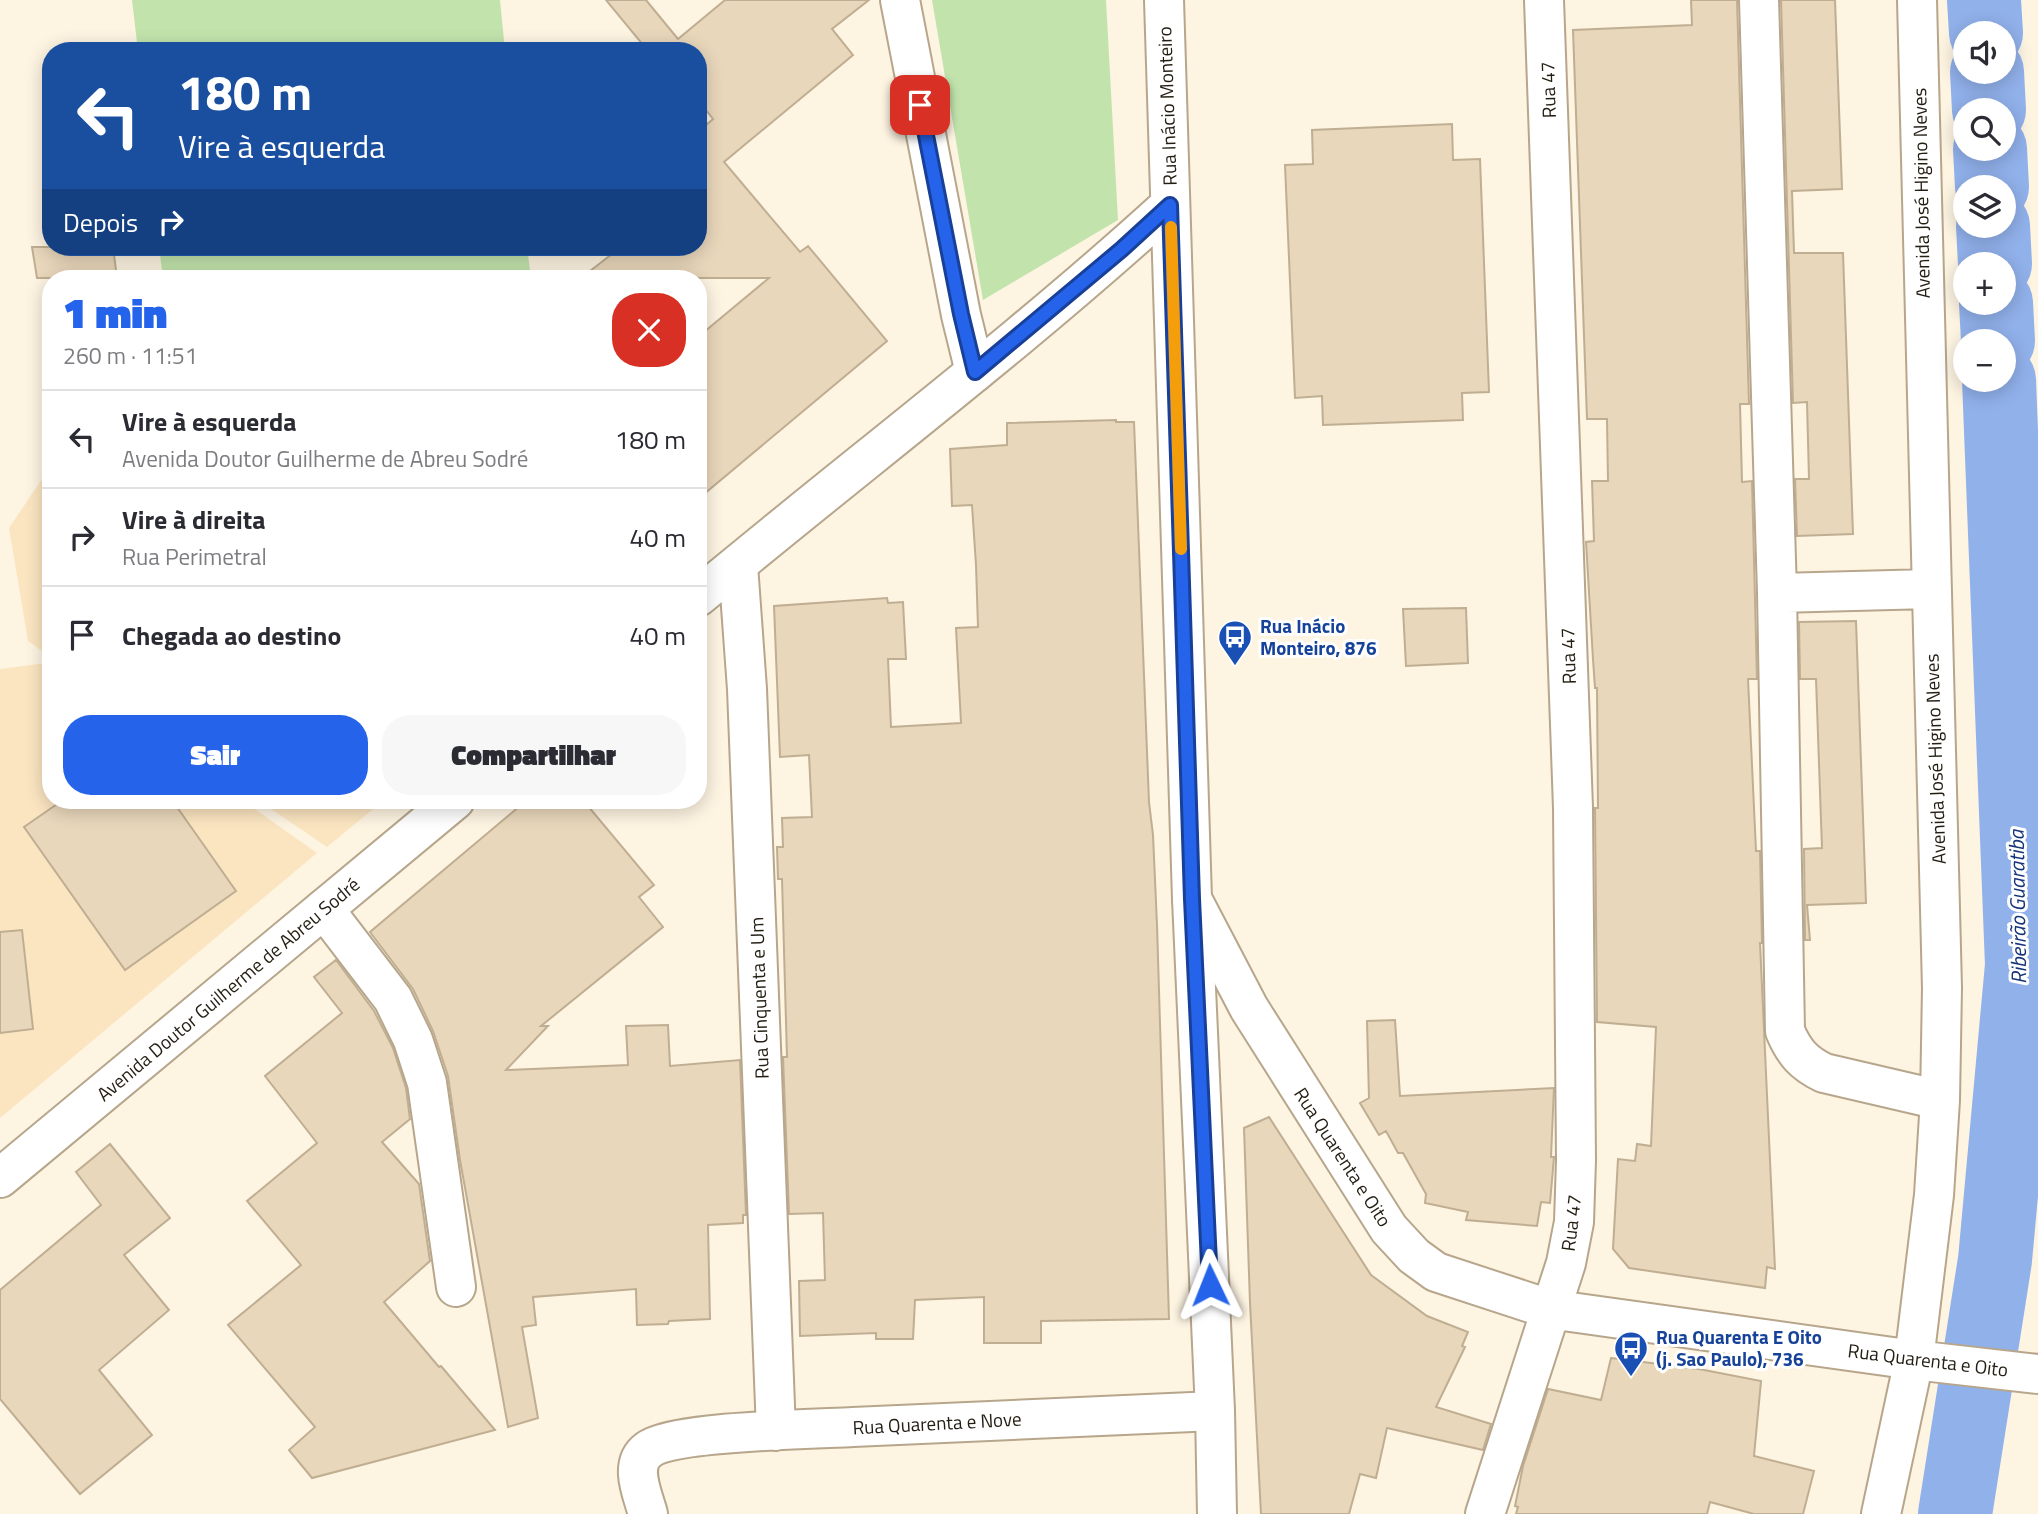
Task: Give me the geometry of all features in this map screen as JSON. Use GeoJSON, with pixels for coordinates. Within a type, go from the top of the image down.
{"type":"FeatureCollection","features":[{"type":"Feature","properties":{"kind":"street"},"geometry":{"type":"LineString","coordinates":[[900,0],[961,314],[975,372]]}},
{"type":"Feature","properties":{"kind":"street","name":"Rua Inácio Monteiro"},"geometry":{"type":"LineString","coordinates":[[1164,0],[1192,899],[1215,1411],[1217,1514]]}},
{"type":"Feature","properties":{"kind":"street","name":"Rua 47"},"geometry":{"type":"LineString","coordinates":[[1485,1514],[1566,1263],[1574,1222],[1576,1146],[1573,808],[1544,0]]}},
{"type":"Feature","properties":{"kind":"street"},"geometry":{"type":"LineString","coordinates":[[1759,0],[1777,593],[1785,1031],[1793,1050],[1806,1065],[1824,1073],[1940,1100]]}},
{"type":"Feature","properties":{"kind":"street","name":"Avenida José Higino Neves"},"geometry":{"type":"LineString","coordinates":[[1881,1514],[1914,1360],[1934,1195],[1940,1100],[1942,988],[1917,0]]}},
{"type":"Feature","properties":{"kind":"street"},"geometry":{"type":"LineString","coordinates":[[707,590],[975,372],[1122,249],[1170,205]]}},
{"type":"Feature","properties":{"kind":"street","name":"Rua Cinquenta e Um"},"geometry":{"type":"LineString","coordinates":[[738,565],[747,689],[776,1431]]}},
{"type":"Feature","properties":{"kind":"street"},"geometry":{"type":"LineString","coordinates":[[1777,593],[1930,589]]}},
{"type":"Feature","properties":{"kind":"street","name":"Avenida Doutor Guilherme de Abreu Sodré"},"geometry":{"type":"LineString","coordinates":[[0,1178],[444,809]]}},
{"type":"Feature","properties":{"kind":"street","name":"Rua Quarenta e Oito"},"geometry":{"type":"LineString","coordinates":[[1192,899],[1249,1009],[1389,1229],[1414,1256],[1436,1272],[1549,1309],[1914,1360],[2038,1374]]}},
{"type":"Feature","properties":{"kind":"street"},"geometry":{"type":"LineString","coordinates":[[324,909],[393,999],[413,1040],[427,1083],[456,1287]]}},
{"type":"Feature","properties":{"kind":"street","name":"Rua Quarenta e Nove"},"geometry":{"type":"LineString","coordinates":[[648,1514],[637,1475],[639,1460],[647,1450],[659,1443],[776,1431],[1215,1411]]}},
{"type":"Feature","properties":{"kind":"shaded area"},"geometry":{"type":"Polygon","coordinates":[[[42,479],[42,651],[28,641],[9,528],[42,479]]]}},
{"type":"Feature","properties":{"kind":"shaded area"},"geometry":{"type":"Polygon","coordinates":[[[42,664],[42,809],[255,809],[317,853],[0,1118],[0,669],[42,664]]]}},
{"type":"Feature","properties":{"kind":"shaded area"},"geometry":{"type":"Polygon","coordinates":[[[271,809],[373,809],[327,847],[271,809]]]}},
{"type":"Feature","properties":{"kind":"green space"},"geometry":{"type":"Polygon","coordinates":[[[132,0],[500,0],[504,42],[137,42],[132,0]]]}},
{"type":"Feature","properties":{"kind":"green space"},"geometry":{"type":"Polygon","coordinates":[[[932,0],[1106,0],[1118,220],[983,300],[932,0]]]}},
{"type":"Feature","properties":{"kind":"green space"},"geometry":{"type":"Polygon","coordinates":[[[160,256],[528,256],[530,270],[162,270],[160,256]]]}},
{"type":"Feature","properties":{"kind":"building"},"geometry":{"type":"Polygon","coordinates":[[[606,0],[646,0],[678,39],[725,0],[869,0],[832,29],[853,55],[724,162],[800,252],[808,246],[887,341],[707,491],[707,330],[769,278],[707,278],[707,270],[591,270],[609,256],[707,256],[707,124],[713,119],[707,111],[707,42],[641,42],[606,0]]]}},
{"type":"Feature","properties":{"kind":"building"},"geometry":{"type":"Polygon","coordinates":[[[1691,0],[1737,0],[1749,404],[1740,404],[1742,482],[1752,481],[1757,679],[1748,679],[1756,851],[1760,851],[1760,943],[1775,1269],[1767,1267],[1765,1288],[1629,1268],[1613,1249],[1618,1159],[1635,1161],[1637,1144],[1651,1146],[1656,1027],[1597,1022],[1597,688],[1586,542],[1594,541],[1592,481],[1608,481],[1607,419],[1587,419],[1573,30],[1692,25],[1691,0]]]}},
{"type":"Feature","properties":{"kind":"building"},"geometry":{"type":"Polygon","coordinates":[[[1781,0],[1835,0],[1842,189],[1792,191],[1794,253],[1843,253],[1853,534],[1797,536],[1795,479],[1809,479],[1807,402],[1793,403],[1781,0]]]}},
{"type":"Feature","properties":{"kind":"building"},"geometry":{"type":"Polygon","coordinates":[[[1452,124],[1453,160],[1480,159],[1489,392],[1462,393],[1463,420],[1323,425],[1322,396],[1295,398],[1285,165],[1313,164],[1312,130],[1452,124]]]}},
{"type":"Feature","properties":{"kind":"building"},"geometry":{"type":"Polygon","coordinates":[[[32,247],[42,247],[42,256],[114,256],[116,270],[42,270],[42,278],[37,278],[32,247]]]}},
{"type":"Feature","properties":{"kind":"building"},"geometry":{"type":"Polygon","coordinates":[[[1116,420],[1134,422],[1149,802],[1157,925],[1169,1319],[1041,1321],[1041,1343],[984,1343],[984,1297],[915,1300],[913,1339],[876,1339],[876,1333],[800,1336],[799,1281],[825,1280],[823,1213],[789,1214],[783,1057],[787,1057],[782,879],[778,879],[777,847],[783,847],[782,818],[812,817],[809,755],[780,757],[774,606],[887,598],[888,603],[903,602],[906,659],[888,659],[891,727],[961,723],[956,628],[978,627],[976,565],[972,505],[952,506],[950,449],[1007,445],[1007,423],[1116,420]]]}},
{"type":"Feature","properties":{"kind":"building"},"geometry":{"type":"Polygon","coordinates":[[[1466,608],[1468,663],[1406,666],[1403,609],[1466,608]]]}},
{"type":"Feature","properties":{"kind":"building"},"geometry":{"type":"Polygon","coordinates":[[[1856,621],[1866,903],[1807,905],[1810,940],[1805,940],[1804,849],[1822,848],[1816,679],[1800,679],[1799,622],[1856,621]]]}},
{"type":"Feature","properties":{"kind":"building"},"geometry":{"type":"Polygon","coordinates":[[[50,809],[178,809],[236,891],[125,970],[24,827],[50,809]]]}},
{"type":"Feature","properties":{"kind":"building"},"geometry":{"type":"Polygon","coordinates":[[[516,809],[591,809],[654,885],[639,897],[663,927],[541,1026],[548,1026],[506,1070],[628,1065],[626,1026],[668,1025],[670,1066],[740,1060],[746,1215],[743,1215],[743,1223],[708,1225],[710,1319],[637,1325],[636,1289],[533,1297],[536,1325],[522,1327],[538,1418],[508,1427],[460,1160],[448,1076],[433,1031],[413,989],[370,932],[516,809]]]}},
{"type":"Feature","properties":{"kind":"building"},"geometry":{"type":"Polygon","coordinates":[[[22,930],[33,1029],[0,1033],[0,932],[22,930]]]}},
{"type":"Feature","properties":{"kind":"building"},"geometry":{"type":"Polygon","coordinates":[[[336,960],[374,1011],[393,1048],[406,1088],[410,1119],[382,1142],[419,1184],[430,1261],[384,1302],[495,1430],[312,1478],[289,1450],[315,1427],[228,1325],[301,1265],[247,1201],[317,1143],[265,1076],[342,1013],[314,977],[336,960]]]}},
{"type":"Feature","properties":{"kind":"building"},"geometry":{"type":"Polygon","coordinates":[[[1395,1020],[1400,1096],[1554,1088],[1551,1157],[1554,1157],[1550,1203],[1541,1202],[1537,1226],[1466,1220],[1468,1212],[1425,1203],[1426,1194],[1403,1153],[1398,1153],[1386,1131],[1379,1135],[1360,1103],[1369,1098],[1367,1021],[1395,1020]]]}},
{"type":"Feature","properties":{"kind":"building"},"geometry":{"type":"Polygon","coordinates":[[[1269,1117],[1371,1275],[1427,1316],[1468,1332],[1462,1346],[1465,1347],[1436,1407],[1491,1424],[1483,1450],[1387,1428],[1376,1478],[1360,1474],[1349,1514],[1261,1514],[1244,1128],[1269,1117]]]}},
{"type":"Feature","properties":{"kind":"building"},"geometry":{"type":"Polygon","coordinates":[[[110,1144],[170,1218],[124,1255],[169,1310],[99,1370],[152,1435],[80,1494],[0,1399],[0,1290],[101,1205],[76,1172],[110,1144]]]}},
{"type":"Feature","properties":{"kind":"building"},"geometry":{"type":"Polygon","coordinates":[[[1611,1358],[1699,1369],[1761,1381],[1754,1456],[1814,1471],[1803,1514],[1754,1514],[1710,1502],[1707,1514],[1516,1514],[1518,1507],[1515,1506],[1523,1466],[1548,1389],[1601,1400],[1611,1358]]]}},
{"type":"Feature","properties":{"kind":"waterway","name":"Ribeirão Guaratiba"},"geometry":{"type":"LineString","coordinates":[[1984,0],[1985,21]]}},
{"type":"Feature","properties":{"kind":"waterway","name":"Ribeirão Guaratiba"},"geometry":{"type":"LineString","coordinates":[[1988,84],[1988,98]]}},
{"type":"Feature","properties":{"kind":"waterway","name":"Ribeirão Guaratiba"},"geometry":{"type":"LineString","coordinates":[[1991,161],[1991,175]]}},
{"type":"Feature","properties":{"kind":"waterway","name":"Ribeirão Guaratiba"},"geometry":{"type":"LineString","coordinates":[[1994,238],[1994,252]]}},
{"type":"Feature","properties":{"kind":"waterway","name":"Ribeirão Guaratiba"},"geometry":{"type":"LineString","coordinates":[[1997,315],[1997,329]]}},
{"type":"Feature","properties":{"kind":"waterway","name":"Ribeirão Guaratiba"},"geometry":{"type":"LineString","coordinates":[[1955,1514],[1995,1260],[2022,965],[1999,392]]}},
{"type":"Feature","properties":{"kind":"slow traffic"},"geometry":{"type":"LineString","coordinates":[[1171,227],[1181,549]]}},
{"type":"Feature","properties":{"kind":"place","name":"Rua Inácio Monteiro, 876"},"geometry":{"type":"Point","coordinates":[1235,667]}},
{"type":"Feature","properties":{"kind":"place","name":"Rua Quarenta E Oito (j. Sao Paulo), 736"},"geometry":{"type":"Point","coordinates":[1631,1378]}},
{"type":"Feature","properties":{"kind":"route"},"geometry":{"type":"LineString","coordinates":[[920,105],[975,372],[1122,249],[1170,205],[1192,899],[1210,1285]]}}]}
